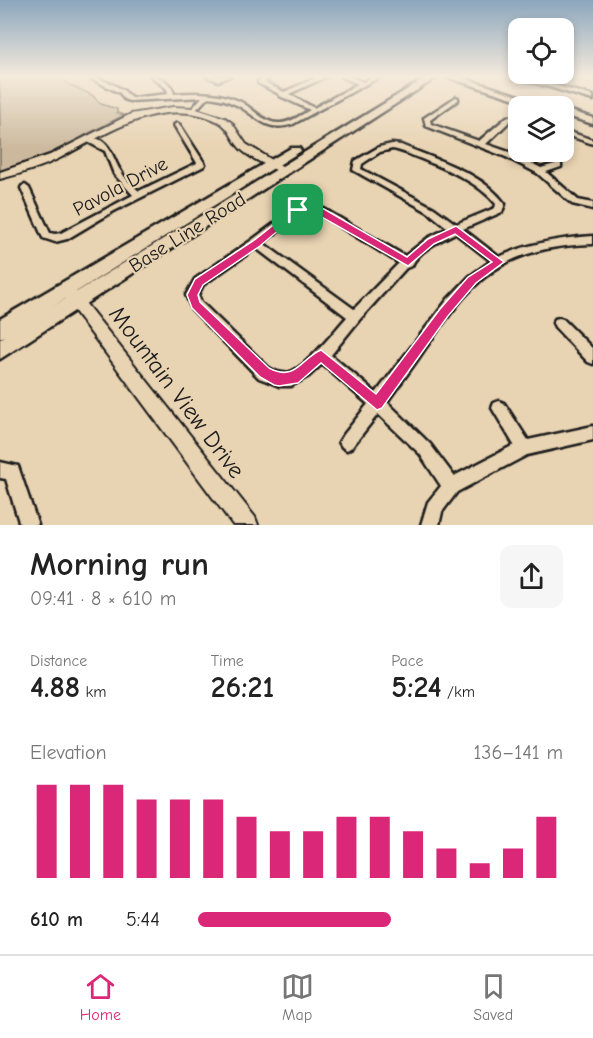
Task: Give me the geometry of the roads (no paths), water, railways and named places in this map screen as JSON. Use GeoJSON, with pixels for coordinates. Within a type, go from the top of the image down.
{"type":"FeatureCollection","features":[{"type":"Feature","properties":{"kind":"main road","name":"Base Line Road"},"geometry":{"type":"LineString","coordinates":[[279,168],[382,100]]}},
{"type":"Feature","properties":{"kind":"main road","name":"Base Line Road"},"geometry":{"type":"LineString","coordinates":[[0,350],[71,296],[393,100]]}},
{"type":"Feature","properties":{"kind":"main road"},"geometry":{"type":"LineString","coordinates":[[574,115],[593,121]]}},
{"type":"Feature","properties":{"kind":"main road","name":"Base Line Road"},"geometry":{"type":"LineString","coordinates":[[0,329],[71,296]]}},
{"type":"Feature","properties":{"kind":"street"},"geometry":{"type":"LineString","coordinates":[[193,111],[202,100]]}},
{"type":"Feature","properties":{"kind":"street"},"geometry":{"type":"LineString","coordinates":[[232,100],[249,108],[267,124],[277,127],[291,123],[332,100]]}},
{"type":"Feature","properties":{"kind":"street"},"geometry":{"type":"LineString","coordinates":[[294,100],[314,110]]}},
{"type":"Feature","properties":{"kind":"street"},"geometry":{"type":"LineString","coordinates":[[454,100],[426,119],[426,122],[433,127],[481,144],[540,171],[575,202],[593,206]]}},
{"type":"Feature","properties":{"kind":"street"},"geometry":{"type":"LineString","coordinates":[[0,176],[54,157],[134,116],[154,112],[193,111],[222,120],[229,125],[243,146],[279,168]]}},
{"type":"Feature","properties":{"kind":"street"},"geometry":{"type":"LineString","coordinates":[[481,144],[508,119]]}},
{"type":"Feature","properties":{"kind":"street","name":"Pavola Drive"},"geometry":{"type":"LineString","coordinates":[[26,188],[46,235],[55,238],[64,236],[138,195],[201,164],[177,125]]}},
{"type":"Feature","properties":{"kind":"street"},"geometry":{"type":"LineString","coordinates":[[574,135],[593,142]]}},
{"type":"Feature","properties":{"kind":"street"},"geometry":{"type":"LineString","coordinates":[[89,139],[110,152],[117,174],[138,195]]}},
{"type":"Feature","properties":{"kind":"street"},"geometry":{"type":"LineString","coordinates":[[408,262],[312,208],[298,210],[256,243],[199,282],[192,295],[196,304],[264,373],[279,380],[293,379],[321,355],[355,316],[431,242],[456,230],[499,210],[501,204],[496,197],[464,176],[398,147],[388,145],[380,147],[372,156],[358,163],[357,170],[431,210],[456,230],[499,262]]}},
{"type":"Feature","properties":{"kind":"street"},"geometry":{"type":"LineString","coordinates":[[540,171],[558,165]]}},
{"type":"Feature","properties":{"kind":"street"},"geometry":{"type":"LineString","coordinates":[[347,442],[444,313],[472,280],[499,262],[525,251],[564,241],[593,240]]}},
{"type":"Feature","properties":{"kind":"street"},"geometry":{"type":"LineString","coordinates":[[256,243],[355,316]]}},
{"type":"Feature","properties":{"kind":"street","name":"Mountain View Drive"},"geometry":{"type":"LineString","coordinates":[[71,296],[248,525]]}},
{"type":"Feature","properties":{"kind":"street"},"geometry":{"type":"LineString","coordinates":[[559,323],[593,358]]}},
{"type":"Feature","properties":{"kind":"street"},"geometry":{"type":"LineString","coordinates":[[321,355],[377,403],[425,449],[451,486]]}},
{"type":"Feature","properties":{"kind":"street"},"geometry":{"type":"LineString","coordinates":[[500,408],[525,448]]}},
{"type":"Feature","properties":{"kind":"street"},"geometry":{"type":"LineString","coordinates":[[430,525],[434,508],[451,486],[525,448],[593,433]]}},
{"type":"Feature","properties":{"kind":"street"},"geometry":{"type":"LineString","coordinates":[[0,470],[12,472],[29,525]]}}]}
